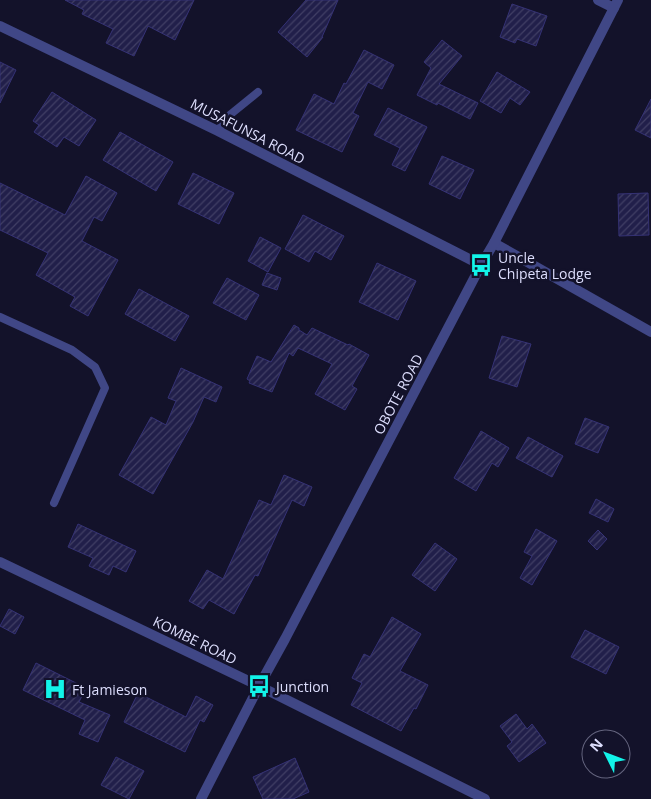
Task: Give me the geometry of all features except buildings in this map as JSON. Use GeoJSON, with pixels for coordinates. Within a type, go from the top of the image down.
{"type":"FeatureCollection","features":[{"type":"Feature","properties":{"kind":"street"},"geometry":{"type":"LineString","coordinates":[[598,0],[616,4]]}},
{"type":"Feature","properties":{"kind":"street","name":"OBOTE ROAD"},"geometry":{"type":"LineString","coordinates":[[201,799],[482,265],[616,4]]}},
{"type":"Feature","properties":{"kind":"street","name":"MUSAFUNSA ROAD"},"geometry":{"type":"LineString","coordinates":[[0,26],[218,130],[482,265]]}},
{"type":"Feature","properties":{"kind":"street"},"geometry":{"type":"LineString","coordinates":[[494,242],[651,332]]}},
{"type":"Feature","properties":{"kind":"street","name":"KOMBE ROAD"},"geometry":{"type":"LineString","coordinates":[[0,562],[260,686],[485,799]]}},
{"type":"Feature","properties":{"kind":"lane"},"geometry":{"type":"LineString","coordinates":[[218,130],[226,118],[258,92]]}},
{"type":"Feature","properties":{"kind":"lane"},"geometry":{"type":"LineString","coordinates":[[0,317],[72,350],[95,366],[105,388],[54,503]]}},
{"type":"Feature","properties":{"kind":"place","name":"Uncle Chipeta Lodge"},"geometry":{"type":"Point","coordinates":[481,265]}},
{"type":"Feature","properties":{"kind":"place","name":"Junction"},"geometry":{"type":"Point","coordinates":[259,686]}},
{"type":"Feature","properties":{"kind":"place","name":"Ft Jamieson"},"geometry":{"type":"Point","coordinates":[55,689]}}]}
